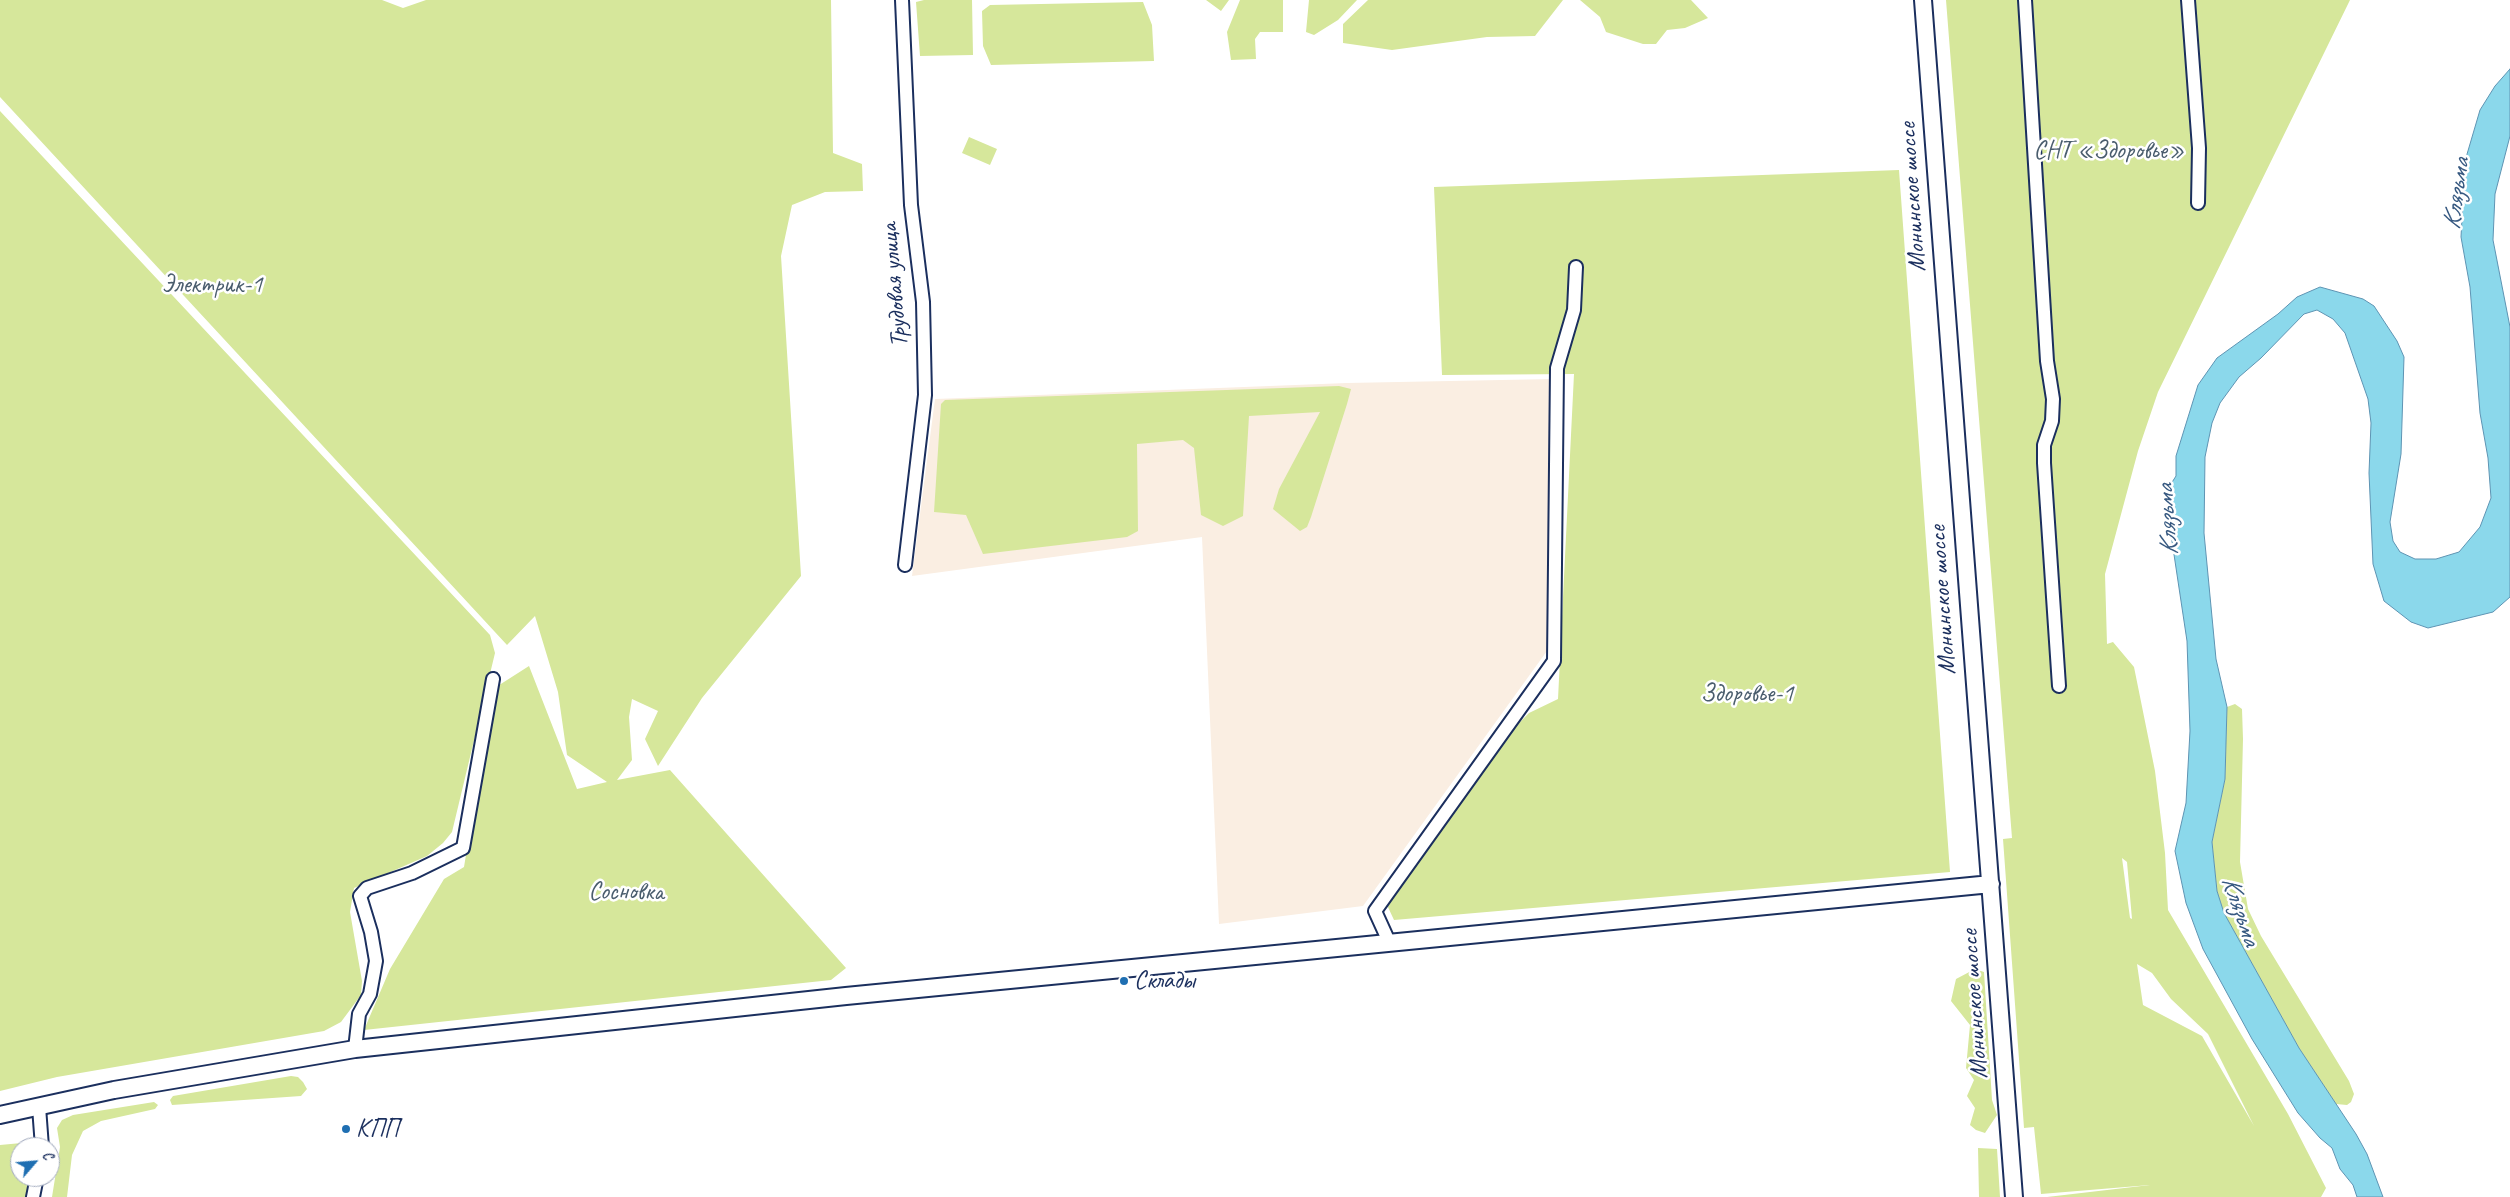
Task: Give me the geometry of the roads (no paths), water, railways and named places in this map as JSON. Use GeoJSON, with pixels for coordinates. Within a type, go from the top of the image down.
{"type":"FeatureCollection","features":[{"type":"Feature","properties":{"kind":"main road","name":"Монинское шоссе"},"geometry":{"type":"LineString","coordinates":[[1923,0],[2014,1197]]}},
{"type":"Feature","properties":{"kind":"main road"},"geometry":{"type":"LineString","coordinates":[[0,1114],[114,1090],[355,1049],[846,996],[1991,884]]}},
{"type":"Feature","properties":{"kind":"street","name":"Трудовая улица"},"geometry":{"type":"LineString","coordinates":[[902,0],[910,205],[923,302],[925,395],[905,565]]}},
{"type":"Feature","properties":{"kind":"street"},"geometry":{"type":"LineString","coordinates":[[2025,0],[2047,362],[2052,399],[2052,421],[2044,445],[2044,463],[2059,686]]}},
{"type":"Feature","properties":{"kind":"street"},"geometry":{"type":"LineString","coordinates":[[2188,0],[2199,148],[2198,203]]}},
{"type":"Feature","properties":{"kind":"street"},"geometry":{"type":"LineString","coordinates":[[1390,944],[1375,911],[1554,661],[1557,368],[1574,310],[1576,267]]}},
{"type":"Feature","properties":{"kind":"street"},"geometry":{"type":"LineString","coordinates":[[355,1049],[358,1014],[370,994],[376,961],[372,932],[360,896],[367,888],[412,873],[463,848],[493,679]]}},
{"type":"Feature","properties":{"kind":"street"},"geometry":{"type":"LineString","coordinates":[[39,1107],[41,1137]]}},
{"type":"Feature","properties":{"kind":"water"},"geometry":{"type":"Polygon","coordinates":[[[2510,69],[2510,136],[2495,194],[2493,240],[2510,327],[2510,597],[2493,612],[2428,628],[2411,622],[2384,601],[2373,564],[2369,473],[2371,423],[2368,399],[2345,333],[2333,319],[2317,310],[2304,314],[2261,358],[2239,377],[2220,403],[2212,423],[2205,457],[2204,533],[2216,659],[2227,707],[2225,779],[2212,842],[2217,891],[2224,913],[2299,1048],[2356,1134],[2367,1154],[2383,1197],[2357,1197],[2353,1185],[2340,1169],[2332,1148],[2320,1138],[2298,1113],[2252,1039],[2203,949],[2186,903],[2175,851],[2186,803],[2190,731],[2187,641],[2167,508],[2169,487],[2176,476],[2176,456],[2198,385],[2217,358],[2278,314],[2297,297],[2320,287],[2363,299],[2374,306],[2397,341],[2404,357],[2401,454],[2390,522],[2393,541],[2400,552],[2415,559],[2436,559],[2459,552],[2480,527],[2491,498],[2488,458],[2480,413],[2470,287],[2461,237],[2465,161],[2480,110],[2495,86],[2510,69]]]}},
{"type":"Feature","properties":{"kind":"place","name":"Склады"},"geometry":{"type":"Point","coordinates":[1124,981]}},
{"type":"Feature","properties":{"kind":"place","name":"КПП"},"geometry":{"type":"Point","coordinates":[346,1129]}},
{"type":"Feature","properties":{"kind":"park label","name":"СНТ «Здоровье»"},"geometry":{"type":"Point","coordinates":[2109,151]}},
{"type":"Feature","properties":{"kind":"park label","name":"Электрик-1"},"geometry":{"type":"Point","coordinates":[212,285]}},
{"type":"Feature","properties":{"kind":"park label","name":"Здоровье-1"},"geometry":{"type":"Point","coordinates":[1747,694]}},
{"type":"Feature","properties":{"kind":"park label","name":"Сосновка"},"geometry":{"type":"Point","coordinates":[626,892]}},
{"type":"Feature","properties":{"kind":"water label","name":"Клязьма"},"geometry":{"type":"Point","coordinates":[2457,194]}},
{"type":"Feature","properties":{"kind":"water label","name":"Клязьма"},"geometry":{"type":"Point","coordinates":[2168,520]}},
{"type":"Feature","properties":{"kind":"water label","name":"Клязьма"},"geometry":{"type":"Point","coordinates":[2240,911]}}]}
